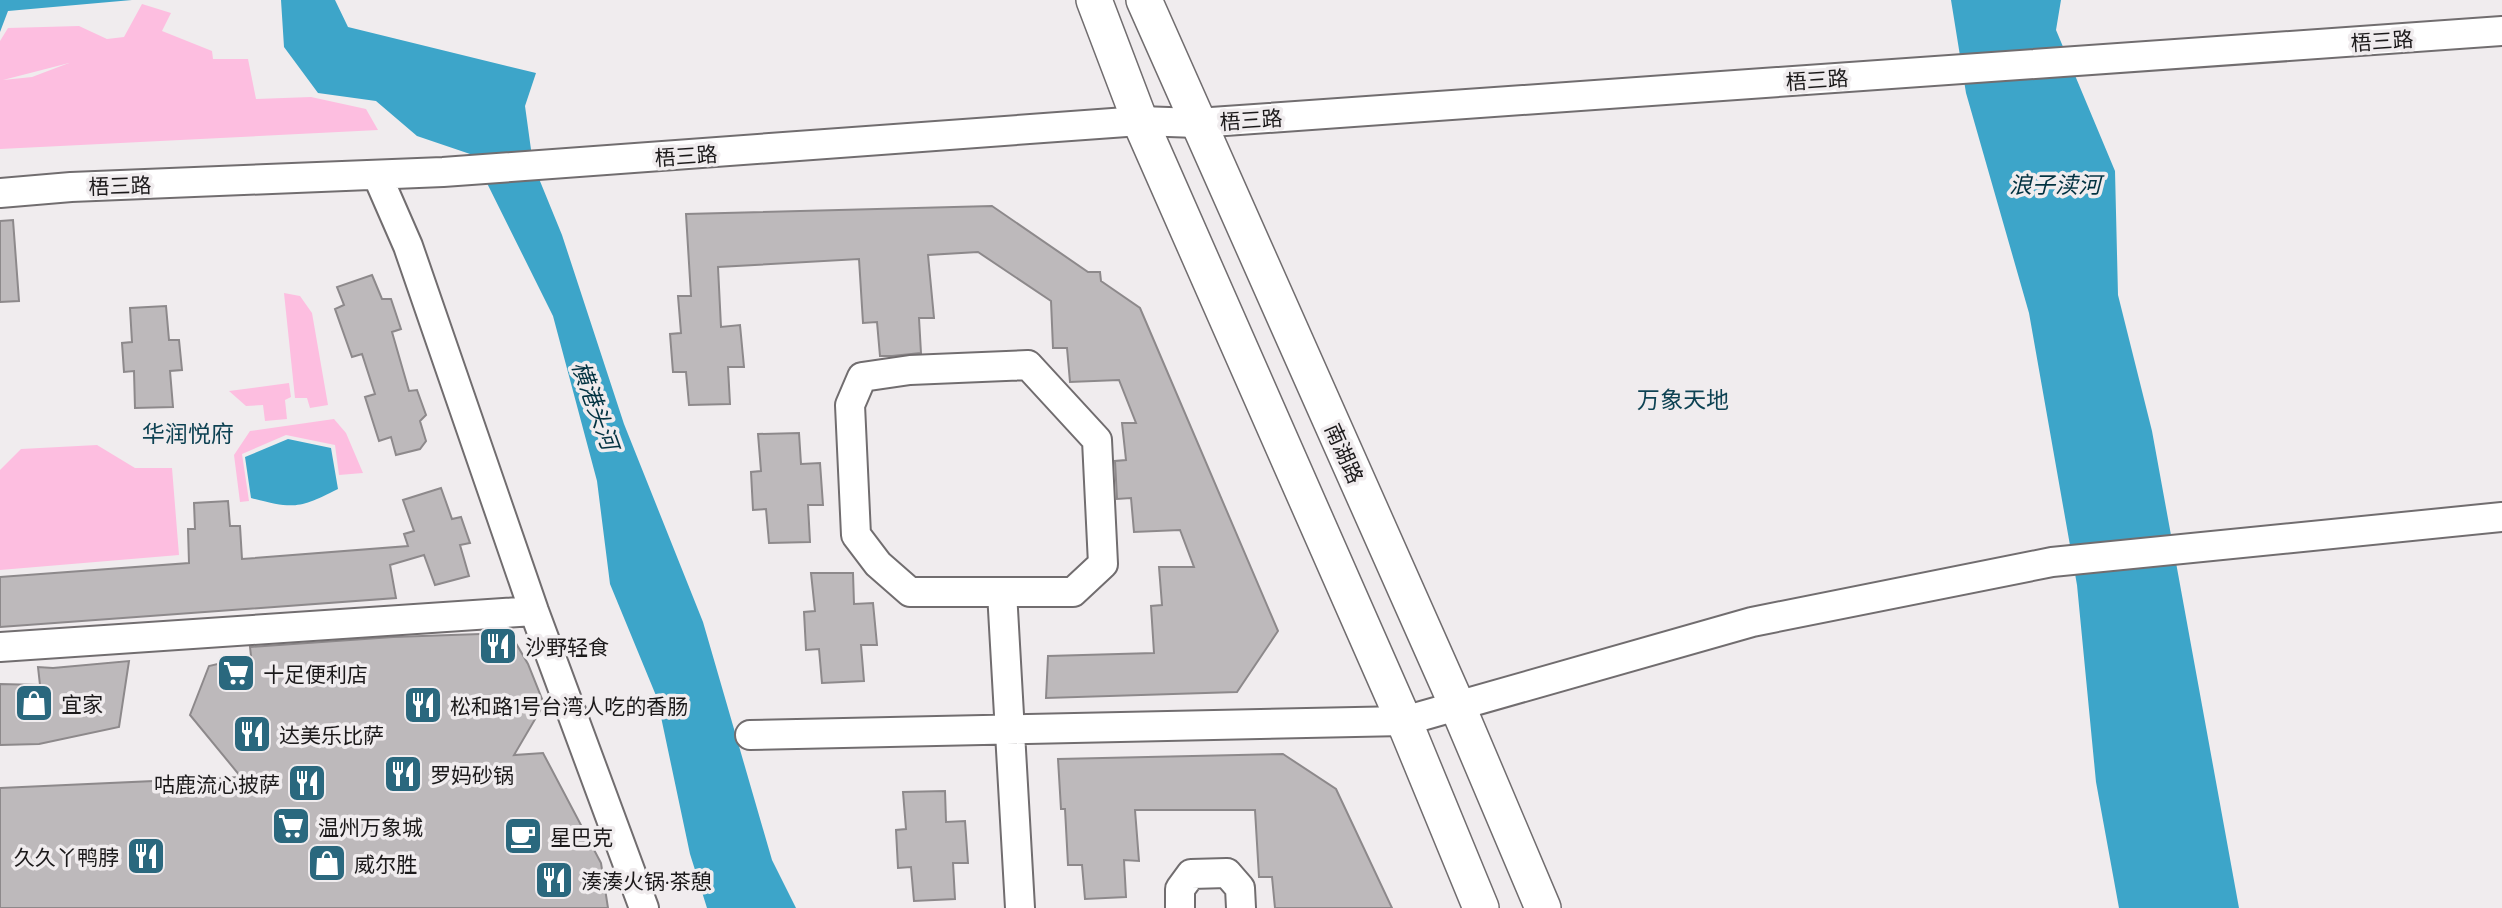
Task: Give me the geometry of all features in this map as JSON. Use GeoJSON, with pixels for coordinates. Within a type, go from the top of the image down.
{"type":"FeatureCollection","features":[{"type":"Feature","properties":{"kind":"main road"},"geometry":{"type":"LineString","coordinates":[[1094,0],[1140,121],[1404,721],[1482,908]]}},
{"type":"Feature","properties":{"kind":"main road","name":"南湖路"},"geometry":{"type":"LineString","coordinates":[[1144,0],[1457,705],[1544,908]]}},
{"type":"Feature","properties":{"kind":"street","name":"梧三路"},"geometry":{"type":"LineString","coordinates":[[0,193],[71,187],[443,172],[568,164],[1140,121],[1197,123],[2502,31]]}},
{"type":"Feature","properties":{"kind":"street"},"geometry":{"type":"LineString","coordinates":[[377,175],[408,246],[534,611],[644,908]]}},
{"type":"Feature","properties":{"kind":"street"},"geometry":{"type":"LineString","coordinates":[[1028,365],[1097,440],[1103,564],[1073,592],[1002,592],[910,592],[878,564],[856,535],[850,405],[862,377],[910,370],[1028,365]]}},
{"type":"Feature","properties":{"kind":"street"},"geometry":{"type":"LineString","coordinates":[[750,735],[1404,721],[1752,622],[2052,562],[2502,517]]}},
{"type":"Feature","properties":{"kind":"street"},"geometry":{"type":"LineString","coordinates":[[1002,592],[1020,908]]}},
{"type":"Feature","properties":{"kind":"street"},"geometry":{"type":"LineString","coordinates":[[0,647],[534,611]]}},
{"type":"Feature","properties":{"kind":"street"},"geometry":{"type":"LineString","coordinates":[[1180,908],[1180,888],[1191,874],[1227,873],[1240,888],[1241,908]]}},
{"type":"Feature","properties":{"kind":"shaded area"},"geometry":{"type":"Polygon","coordinates":[[[142,4],[171,13],[162,31],[212,51],[213,59],[248,59],[256,99],[311,97],[366,109],[378,130],[0,149],[0,41],[8,28],[79,26],[107,39],[124,37],[142,4]],[[69,63],[3,80],[32,77],[69,63]]]}},
{"type":"Feature","properties":{"kind":"shaded area"},"geometry":{"type":"Polygon","coordinates":[[[284,293],[300,296],[312,313],[328,405],[310,408],[307,398],[295,398],[284,293]]]}},
{"type":"Feature","properties":{"kind":"shaded area"},"geometry":{"type":"Polygon","coordinates":[[[289,383],[291,397],[285,400],[287,419],[265,421],[263,405],[246,406],[229,391],[289,383]]]}},
{"type":"Feature","properties":{"kind":"shaded area"},"geometry":{"type":"Polygon","coordinates":[[[334,419],[346,433],[363,473],[339,475],[335,445],[286,435],[242,454],[249,501],[240,502],[234,455],[250,431],[334,419]]]}},
{"type":"Feature","properties":{"kind":"shaded area"},"geometry":{"type":"Polygon","coordinates":[[[97,445],[135,468],[172,468],[179,555],[0,570],[0,470],[21,449],[97,445]]]}},
{"type":"Feature","properties":{"kind":"water"},"geometry":{"type":"Polygon","coordinates":[[[0,0],[132,0],[8,11],[0,32],[0,0]]]}},
{"type":"Feature","properties":{"kind":"water","name":"横港头河"},"geometry":{"type":"Polygon","coordinates":[[[281,0],[335,0],[348,27],[536,73],[525,106],[533,164],[562,235],[624,424],[703,622],[772,860],[796,908],[707,908],[690,854],[657,698],[610,584],[597,481],[553,316],[473,155],[417,136],[376,101],[318,93],[284,47],[281,0]]]}},
{"type":"Feature","properties":{"kind":"water","name":"浪子渎河"},"geometry":{"type":"Polygon","coordinates":[[[1951,0],[2061,0],[2056,30],[2115,171],[2118,295],[2152,431],[2239,908],[2119,908],[2096,782],[2077,585],[2029,313],[1966,93],[1951,0]]]}},
{"type":"Feature","properties":{"kind":"water"},"geometry":{"type":"Polygon","coordinates":[[[288,439],[331,448],[338,489],[296,505],[251,498],[245,457],[288,439]]]}},
{"type":"Feature","properties":{"kind":"building"},"geometry":{"type":"Polygon","coordinates":[[[992,206],[1088,272],[1100,272],[1101,281],[1140,308],[1278,631],[1237,692],[1046,698],[1048,656],[1154,653],[1151,606],[1162,605],[1159,567],[1194,567],[1180,530],[1134,532],[1131,498],[1117,499],[1115,461],[1126,460],[1122,423],[1136,423],[1119,380],[1070,382],[1067,348],[1053,348],[1051,301],[978,252],[928,255],[934,318],[919,318],[921,353],[892,356],[880,356],[877,322],[863,323],[859,259],[718,267],[721,327],[740,325],[744,367],[728,367],[730,404],[689,405],[686,372],[673,372],[670,334],[681,333],[678,296],[691,296],[686,214],[992,206]]]}},
{"type":"Feature","properties":{"kind":"building"},"geometry":{"type":"Polygon","coordinates":[[[13,220],[19,301],[0,302],[0,221],[13,220]]]}},
{"type":"Feature","properties":{"kind":"building"},"geometry":{"type":"Polygon","coordinates":[[[372,275],[382,299],[391,299],[401,329],[392,332],[409,391],[417,390],[426,415],[420,421],[426,441],[420,449],[396,455],[391,437],[379,441],[365,397],[375,394],[362,354],[352,357],[335,309],[344,305],[337,287],[372,275]]]}},
{"type":"Feature","properties":{"kind":"building"},"geometry":{"type":"Polygon","coordinates":[[[166,306],[169,340],[179,340],[182,370],[170,371],[173,407],[135,408],[134,371],[124,372],[122,343],[132,342],[130,308],[166,306]]]}},
{"type":"Feature","properties":{"kind":"building"},"geometry":{"type":"Polygon","coordinates":[[[799,433],[801,464],[820,463],[823,505],[808,505],[810,542],[769,543],[766,509],[753,510],[751,472],[761,471],[758,434],[799,433]]]}},
{"type":"Feature","properties":{"kind":"building"},"geometry":{"type":"Polygon","coordinates":[[[441,488],[452,519],[461,517],[470,543],[460,545],[469,576],[435,585],[424,555],[390,565],[396,598],[0,627],[0,577],[189,563],[188,529],[195,529],[194,503],[228,501],[230,526],[240,526],[242,559],[408,546],[404,534],[414,531],[403,500],[441,488]]]}},
{"type":"Feature","properties":{"kind":"building"},"geometry":{"type":"Polygon","coordinates":[[[811,573],[853,573],[854,604],[873,603],[877,645],[861,645],[864,681],[822,683],[819,649],[806,650],[804,612],[815,611],[811,573]]]}},
{"type":"Feature","properties":{"kind":"building","name":"温州万象城"},"geometry":{"type":"Polygon","coordinates":[[[510,633],[528,664],[544,704],[514,755],[543,753],[601,863],[608,908],[0,908],[0,788],[241,777],[190,715],[209,666],[251,656],[250,647],[393,637],[510,633]]]}},
{"type":"Feature","properties":{"kind":"building"},"geometry":{"type":"Polygon","coordinates":[[[129,661],[119,727],[39,744],[0,745],[0,684],[40,685],[38,667],[129,661]]]}},
{"type":"Feature","properties":{"kind":"building"},"geometry":{"type":"Polygon","coordinates":[[[1283,754],[1336,789],[1392,908],[1275,908],[1272,877],[1259,877],[1255,810],[1135,810],[1139,861],[1124,860],[1126,897],[1085,899],[1082,865],[1068,865],[1065,809],[1061,809],[1058,759],[1283,754]]]}},
{"type":"Feature","properties":{"kind":"building"},"geometry":{"type":"Polygon","coordinates":[[[945,791],[946,822],[965,821],[968,863],[953,863],[955,899],[914,901],[911,867],[898,868],[896,830],[906,829],[903,792],[945,791]]]}},
{"type":"Feature","properties":{"kind":"place","name":"沙野轻食"},"geometry":{"type":"Point","coordinates":[498,646]}},
{"type":"Feature","properties":{"kind":"place","name":"十足便利店"},"geometry":{"type":"Point","coordinates":[236,673]}},
{"type":"Feature","properties":{"kind":"place","name":"宜家"},"geometry":{"type":"Point","coordinates":[34,703]}},
{"type":"Feature","properties":{"kind":"place","name":"松和路1号台湾人吃的香肠"},"geometry":{"type":"Point","coordinates":[423,705]}},
{"type":"Feature","properties":{"kind":"place","name":"达美乐比萨"},"geometry":{"type":"Point","coordinates":[252,734]}},
{"type":"Feature","properties":{"kind":"place","name":"罗妈砂锅"},"geometry":{"type":"Point","coordinates":[403,774]}},
{"type":"Feature","properties":{"kind":"place","name":"咕鹿流心披萨"},"geometry":{"type":"Point","coordinates":[307,783]}},
{"type":"Feature","properties":{"kind":"place","name":"温州万象城"},"geometry":{"type":"Point","coordinates":[291,826]}},
{"type":"Feature","properties":{"kind":"place","name":"星巴克"},"geometry":{"type":"Point","coordinates":[523,836]}},
{"type":"Feature","properties":{"kind":"place","name":"久久丫鸭脖"},"geometry":{"type":"Point","coordinates":[146,856]}},
{"type":"Feature","properties":{"kind":"place","name":"威尔胜"},"geometry":{"type":"Point","coordinates":[327,863]}},
{"type":"Feature","properties":{"kind":"place","name":"湊湊火锅·茶憩"},"geometry":{"type":"Point","coordinates":[554,880]}},
{"type":"Feature","properties":{"kind":"district","name":"万象天地"},"geometry":{"type":"Point","coordinates":[1683,399]}},
{"type":"Feature","properties":{"kind":"district","name":"华润悦府"},"geometry":{"type":"Point","coordinates":[188,433]}}]}
